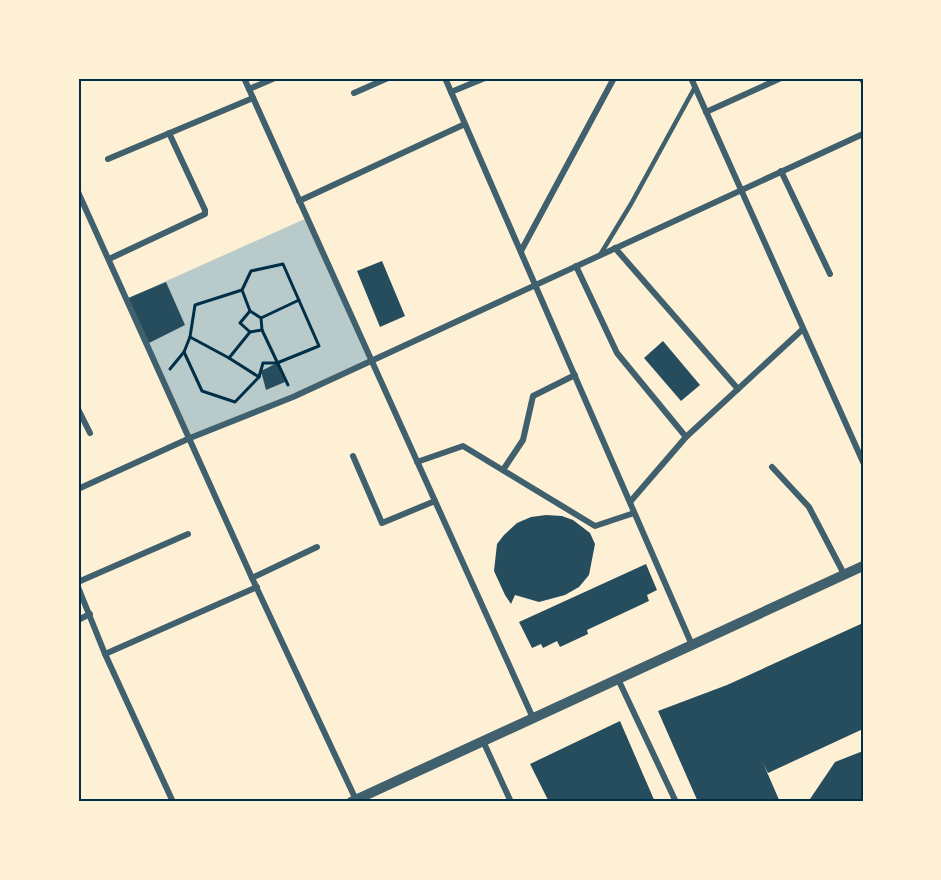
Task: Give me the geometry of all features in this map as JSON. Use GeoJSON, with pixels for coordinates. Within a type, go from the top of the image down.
{"type":"FeatureCollection","features":[{"type":"Feature","properties":{"kind":"street"},"geometry":{"type":"LineString","coordinates":[[244,78],[533,718]]}},
{"type":"Feature","properties":{"kind":"street"},"geometry":{"type":"LineString","coordinates":[[249,89],[275,78]]}},
{"type":"Feature","properties":{"kind":"street"},"geometry":{"type":"LineString","coordinates":[[354,93],[388,78]]}},
{"type":"Feature","properties":{"kind":"street"},"geometry":{"type":"LineString","coordinates":[[445,78],[692,645]]}},
{"type":"Feature","properties":{"kind":"street"},"geometry":{"type":"LineString","coordinates":[[451,92],[485,78]]}},
{"type":"Feature","properties":{"kind":"street"},"geometry":{"type":"LineString","coordinates":[[521,251],[615,78]]}},
{"type":"Feature","properties":{"kind":"street"},"geometry":{"type":"LineString","coordinates":[[691,78],[863,462]]}},
{"type":"Feature","properties":{"kind":"street"},"geometry":{"type":"LineString","coordinates":[[706,112],[781,78]]}},
{"type":"Feature","properties":{"kind":"street"},"geometry":{"type":"LineString","coordinates":[[108,159],[253,98]]}},
{"type":"Feature","properties":{"kind":"street"},"geometry":{"type":"LineString","coordinates":[[299,201],[465,124]]}},
{"type":"Feature","properties":{"kind":"street"},"geometry":{"type":"LineString","coordinates":[[109,259],[205,214],[169,133]]}},
{"type":"Feature","properties":{"kind":"street"},"geometry":{"type":"LineString","coordinates":[[78,489],[190,438],[293,397],[863,134]]}},
{"type":"Feature","properties":{"kind":"street"},"geometry":{"type":"LineString","coordinates":[[781,171],[830,274]]}},
{"type":"Feature","properties":{"kind":"street"},"geometry":{"type":"LineString","coordinates":[[78,192],[354,801],[863,566]]}},
{"type":"Feature","properties":{"kind":"street"},"geometry":{"type":"LineString","coordinates":[[615,248],[738,389]]}},
{"type":"Feature","properties":{"kind":"street"},"geometry":{"type":"LineString","coordinates":[[576,266],[617,353],[686,437]]}},
{"type":"Feature","properties":{"kind":"street"},"geometry":{"type":"LineString","coordinates":[[630,502],[686,437],[803,329]]}},
{"type":"Feature","properties":{"kind":"street"},"geometry":{"type":"LineString","coordinates":[[503,470],[523,440],[533,396],[575,375]]}},
{"type":"Feature","properties":{"kind":"street"},"geometry":{"type":"LineString","coordinates":[[78,409],[90,433]]}},
{"type":"Feature","properties":{"kind":"street"},"geometry":{"type":"LineString","coordinates":[[417,462],[463,446],[595,526],[634,513]]}},
{"type":"Feature","properties":{"kind":"street"},"geometry":{"type":"LineString","coordinates":[[353,456],[382,523],[435,501]]}},
{"type":"Feature","properties":{"kind":"street"},"geometry":{"type":"LineString","coordinates":[[772,468],[809,507],[844,574]]}},
{"type":"Feature","properties":{"kind":"street"},"geometry":{"type":"LineString","coordinates":[[78,582],[188,534]]}},
{"type":"Feature","properties":{"kind":"street"},"geometry":{"type":"LineString","coordinates":[[252,578],[317,548]]}},
{"type":"Feature","properties":{"kind":"street"},"geometry":{"type":"LineString","coordinates":[[78,587],[105,654],[173,802]]}},
{"type":"Feature","properties":{"kind":"street"},"geometry":{"type":"LineString","coordinates":[[105,654],[257,587]]}},
{"type":"Feature","properties":{"kind":"street"},"geometry":{"type":"LineString","coordinates":[[78,620],[90,614]]}},
{"type":"Feature","properties":{"kind":"street"},"geometry":{"type":"LineString","coordinates":[[618,679],[676,802]]}},
{"type":"Feature","properties":{"kind":"street"},"geometry":{"type":"LineString","coordinates":[[483,741],[511,802]]}},
{"type":"Feature","properties":{"kind":"lane"},"geometry":{"type":"LineString","coordinates":[[600,255],[632,204],[695,87]]}},
{"type":"Feature","properties":{"kind":"path"},"geometry":{"type":"LineString","coordinates":[[184,351],[202,391],[235,402],[259,377],[264,363],[277,363],[319,346],[283,264],[251,271],[242,290],[250,311],[261,318]]}},
{"type":"Feature","properties":{"kind":"path"},"geometry":{"type":"LineString","coordinates":[[162,378],[184,351],[190,338],[195,305],[242,290]]}},
{"type":"Feature","properties":{"kind":"path"},"geometry":{"type":"LineString","coordinates":[[261,318],[298,300]]}},
{"type":"Feature","properties":{"kind":"path"},"geometry":{"type":"LineString","coordinates":[[250,311],[240,323],[250,332]]}},
{"type":"Feature","properties":{"kind":"path"},"geometry":{"type":"LineString","coordinates":[[261,318],[262,330],[293,397]]}},
{"type":"Feature","properties":{"kind":"path"},"geometry":{"type":"LineString","coordinates":[[229,358],[250,332],[262,330]]}},
{"type":"Feature","properties":{"kind":"path"},"geometry":{"type":"LineString","coordinates":[[190,338],[259,377]]}},
{"type":"Feature","properties":{"kind":"shaded area"},"geometry":{"type":"Polygon","coordinates":[[[307,218],[371,361],[190,438],[126,299],[307,218]]]}},
{"type":"Feature","properties":{"kind":"building"},"geometry":{"type":"Polygon","coordinates":[[[382,261],[405,316],[380,327],[357,271],[382,261]]]}},
{"type":"Feature","properties":{"kind":"building"},"geometry":{"type":"Polygon","coordinates":[[[166,282],[185,325],[147,344],[126,299],[166,282]]]}},
{"type":"Feature","properties":{"kind":"building"},"geometry":{"type":"Polygon","coordinates":[[[663,341],[700,385],[681,401],[644,358],[663,341]]]}},
{"type":"Feature","properties":{"kind":"building"},"geometry":{"type":"Polygon","coordinates":[[[277,363],[285,382],[266,390],[261,371],[277,363]]]}},
{"type":"Feature","properties":{"kind":"building"},"geometry":{"type":"Polygon","coordinates":[[[562,516],[573,520],[590,533],[595,544],[589,575],[579,587],[565,595],[539,602],[515,595],[511,604],[494,571],[497,544],[517,523],[531,517],[562,516]]]}},
{"type":"Feature","properties":{"kind":"building"},"geometry":{"type":"Polygon","coordinates":[[[646,564],[657,590],[647,595],[649,601],[587,630],[588,634],[560,647],[557,641],[543,648],[541,644],[532,648],[519,622],[646,564]]]}},
{"type":"Feature","properties":{"kind":"building"},"geometry":{"type":"Polygon","coordinates":[[[863,623],[863,729],[768,773],[763,763],[780,802],[698,802],[658,711],[727,685],[863,623]]]}},
{"type":"Feature","properties":{"kind":"building"},"geometry":{"type":"Polygon","coordinates":[[[620,721],[655,802],[549,802],[530,764],[620,721]]]}},
{"type":"Feature","properties":{"kind":"building"},"geometry":{"type":"Polygon","coordinates":[[[863,751],[863,802],[808,802],[835,762],[863,751]]]}}]}
